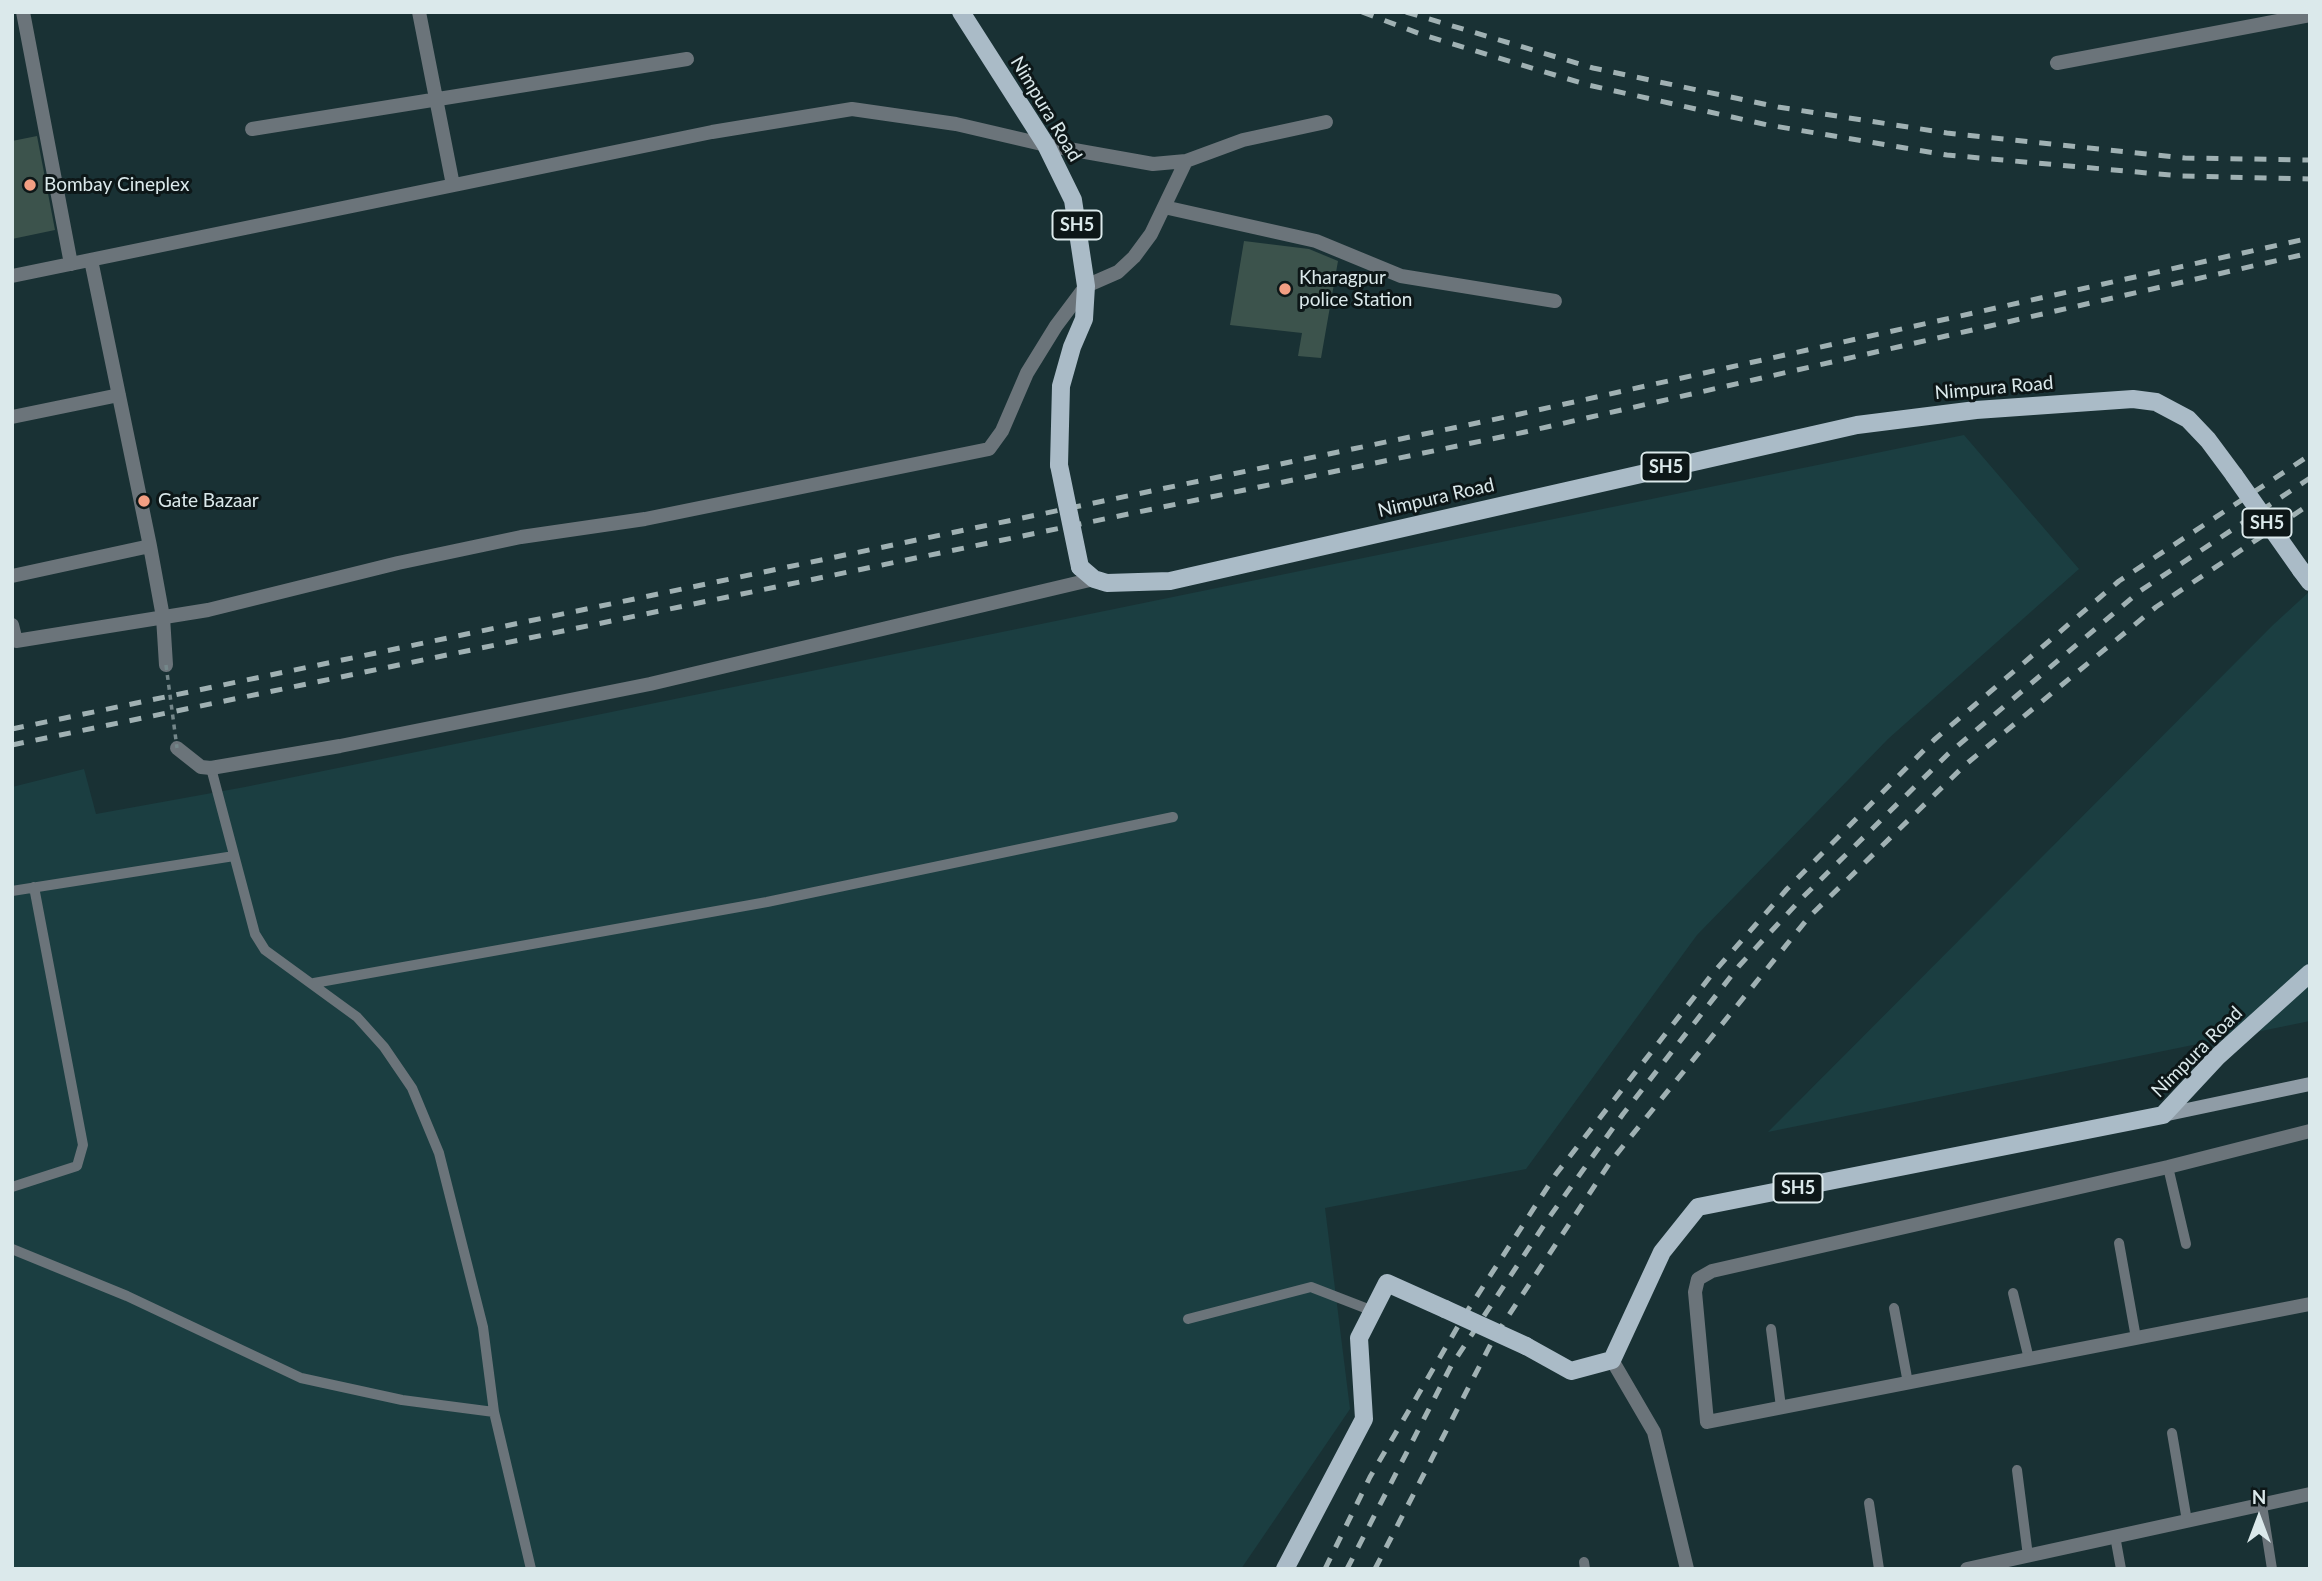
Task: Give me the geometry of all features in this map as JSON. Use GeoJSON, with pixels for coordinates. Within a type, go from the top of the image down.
{"type":"FeatureCollection","features":[{"type":"Feature","properties":{"kind":"main road","name":"Nimpura Road"},"geometry":{"type":"LineString","coordinates":[[961,12],[1046,145],[1073,200],[1086,286],[1084,319],[1072,347],[1061,386],[1058,421],[1059,465],[1080,567],[1094,579],[1107,583],[1170,581],[1857,425],[1976,410],[2133,399],[2155,402],[2188,419],[2208,440],[2305,576]]}},
{"type":"Feature","properties":{"kind":"main road","name":"Nimpura Road"},"geometry":{"type":"LineString","coordinates":[[2163,1115],[2217,1057],[2310,973]]}},
{"type":"Feature","properties":{"kind":"main road","name":"Nimpura Road"},"geometry":{"type":"LineString","coordinates":[[2163,1115],[2310,1084]]}},
{"type":"Feature","properties":{"kind":"main road","name":"SH5"},"geometry":{"type":"LineString","coordinates":[[1612,1360],[1662,1252],[1698,1207],[2163,1115]]}},
{"type":"Feature","properties":{"kind":"main road"},"geometry":{"type":"LineString","coordinates":[[1285,1569],[1352,1447],[1364,1419],[1359,1338],[1387,1283],[1526,1346],[1571,1371],[1612,1360]]}},
{"type":"Feature","properties":{"kind":"street"},"geometry":{"type":"LineString","coordinates":[[23,12],[71,264]]}},
{"type":"Feature","properties":{"kind":"street"},"geometry":{"type":"LineString","coordinates":[[419,12],[453,185]]}},
{"type":"Feature","properties":{"kind":"street"},"geometry":{"type":"LineString","coordinates":[[2057,63],[2310,15]]}},
{"type":"Feature","properties":{"kind":"street"},"geometry":{"type":"LineString","coordinates":[[253,130],[687,59]]}},
{"type":"Feature","properties":{"kind":"street"},"geometry":{"type":"LineString","coordinates":[[12,276],[712,132],[852,109],[956,124],[1138,163],[1186,161],[1243,140],[1326,122]]}},
{"type":"Feature","properties":{"kind":"street"},"geometry":{"type":"LineString","coordinates":[[12,625],[16,641],[208,610],[398,563],[509,540],[645,519],[989,449],[1002,431],[1027,373],[1086,286],[1118,272],[1151,234],[1186,161]]}},
{"type":"Feature","properties":{"kind":"street"},"geometry":{"type":"LineString","coordinates":[[1164,207],[1316,241],[1401,276],[1555,301]]}},
{"type":"Feature","properties":{"kind":"street"},"geometry":{"type":"LineString","coordinates":[[91,260],[150,546],[163,617],[166,664]]}},
{"type":"Feature","properties":{"kind":"street"},"geometry":{"type":"LineString","coordinates":[[12,417],[119,395]]}},
{"type":"Feature","properties":{"kind":"street"},"geometry":{"type":"LineString","coordinates":[[12,576],[150,546]]}},
{"type":"Feature","properties":{"kind":"street"},"geometry":{"type":"LineString","coordinates":[[177,748],[201,767],[211,768],[340,746],[650,684],[1094,579]]}},
{"type":"Feature","properties":{"kind":"street"},"geometry":{"type":"LineString","coordinates":[[2310,1131],[2168,1167],[1712,1271],[1698,1279],[1695,1292],[1707,1422],[2310,1304]]}},
{"type":"Feature","properties":{"kind":"street"},"geometry":{"type":"LineString","coordinates":[[1612,1360],[1654,1432],[1687,1569]]}},
{"type":"Feature","properties":{"kind":"street"},"geometry":{"type":"LineString","coordinates":[[1968,1569],[2310,1494]]}},
{"type":"Feature","properties":{"kind":"lane"},"geometry":{"type":"LineString","coordinates":[[211,768],[255,934],[265,950],[314,983],[357,1017],[384,1047],[412,1088],[439,1153],[483,1327],[494,1412],[531,1569]]}},
{"type":"Feature","properties":{"kind":"lane"},"geometry":{"type":"LineString","coordinates":[[314,983],[767,902],[1173,817]]}},
{"type":"Feature","properties":{"kind":"lane"},"geometry":{"type":"LineString","coordinates":[[12,891],[234,856]]}},
{"type":"Feature","properties":{"kind":"lane"},"geometry":{"type":"LineString","coordinates":[[12,1188],[76,1166],[83,1145],[34,887]]}},
{"type":"Feature","properties":{"kind":"lane"},"geometry":{"type":"LineString","coordinates":[[2168,1167],[2186,1244]]}},
{"type":"Feature","properties":{"kind":"lane"},"geometry":{"type":"LineString","coordinates":[[2119,1244],[2136,1338]]}},
{"type":"Feature","properties":{"kind":"lane"},"geometry":{"type":"LineString","coordinates":[[12,1249],[127,1296],[301,1378],[402,1400],[494,1412]]}},
{"type":"Feature","properties":{"kind":"lane"},"geometry":{"type":"LineString","coordinates":[[1188,1319],[1311,1287],[1373,1311]]}},
{"type":"Feature","properties":{"kind":"lane"},"geometry":{"type":"LineString","coordinates":[[2013,1293],[2029,1359]]}},
{"type":"Feature","properties":{"kind":"lane"},"geometry":{"type":"LineString","coordinates":[[1894,1308],[1908,1383]]}},
{"type":"Feature","properties":{"kind":"lane"},"geometry":{"type":"LineString","coordinates":[[1771,1329],[1781,1407]]}},
{"type":"Feature","properties":{"kind":"lane"},"geometry":{"type":"LineString","coordinates":[[2172,1433],[2186,1521]]}},
{"type":"Feature","properties":{"kind":"lane"},"geometry":{"type":"LineString","coordinates":[[2017,1471],[2028,1556]]}},
{"type":"Feature","properties":{"kind":"lane"},"geometry":{"type":"LineString","coordinates":[[1869,1503],[1880,1569]]}},
{"type":"Feature","properties":{"kind":"lane"},"geometry":{"type":"LineString","coordinates":[[2262,1505],[2272,1569]]}},
{"type":"Feature","properties":{"kind":"lane"},"geometry":{"type":"LineString","coordinates":[[2115,1536],[2121,1569]]}},
{"type":"Feature","properties":{"kind":"path"},"geometry":{"type":"LineString","coordinates":[[166,664],[177,748]]}},
{"type":"Feature","properties":{"kind":"shaded area"},"geometry":{"type":"Polygon","coordinates":[[[1964,435],[2079,569],[1888,739],[1697,935],[1526,1169],[1325,1208],[1350,1409],[1241,1569],[12,1569],[12,787],[84,769],[96,814],[245,787],[1964,435]]]}},
{"type":"Feature","properties":{"kind":"shaded area"},"geometry":{"type":"Polygon","coordinates":[[[2310,591],[2310,1021],[1768,1132],[2273,625],[2310,591]]]}},
{"type":"Feature","properties":{"kind":"building","name":"Bombay Cineplex"},"geometry":{"type":"Polygon","coordinates":[[[37,136],[55,230],[12,239],[12,141],[37,136]]]}},
{"type":"Feature","properties":{"kind":"building","name":"Kharagpur police Station"},"geometry":{"type":"Polygon","coordinates":[[[1244,241],[1309,249],[1338,261],[1321,358],[1298,356],[1302,333],[1230,325],[1244,241]]]}},
{"type":"Feature","properties":{"kind":"railway"},"geometry":{"type":"LineString","coordinates":[[1362,12],[1423,35],[1588,85],[1768,125],[1947,155],[2181,176],[2310,179]]}},
{"type":"Feature","properties":{"kind":"railway"},"geometry":{"type":"LineString","coordinates":[[1406,12],[1593,68],[1778,107],[1947,133],[2185,158],[2310,160]]}},
{"type":"Feature","properties":{"kind":"railway"},"geometry":{"type":"LineString","coordinates":[[12,729],[1520,414],[2310,238]]}},
{"type":"Feature","properties":{"kind":"railway"},"geometry":{"type":"LineString","coordinates":[[12,745],[1525,432],[2310,253]]}},
{"type":"Feature","properties":{"kind":"railway"},"geometry":{"type":"LineString","coordinates":[[1325,1569],[1370,1477],[1464,1316],[1556,1174],[1713,973],[1787,889],[1934,740],[2119,581],[2310,455]]}},
{"type":"Feature","properties":{"kind":"railway"},"geometry":{"type":"LineString","coordinates":[[1347,1569],[1451,1366],[1548,1219],[1623,1114],[1739,966],[1802,898],[1948,754],[2140,591],[2310,478]]}},
{"type":"Feature","properties":{"kind":"railway"},"geometry":{"type":"LineString","coordinates":[[1375,1569],[1495,1336],[1611,1161],[1809,917],[1965,765],[2156,607],[2310,504]]}},
{"type":"Feature","properties":{"kind":"place","name":"Bombay Cineplex"},"geometry":{"type":"Point","coordinates":[30,185]}},
{"type":"Feature","properties":{"kind":"place","name":"Kharagpur police Station"},"geometry":{"type":"Point","coordinates":[1285,289]}},
{"type":"Feature","properties":{"kind":"place","name":"Gate Bazaar"},"geometry":{"type":"Point","coordinates":[144,501]}}]}
